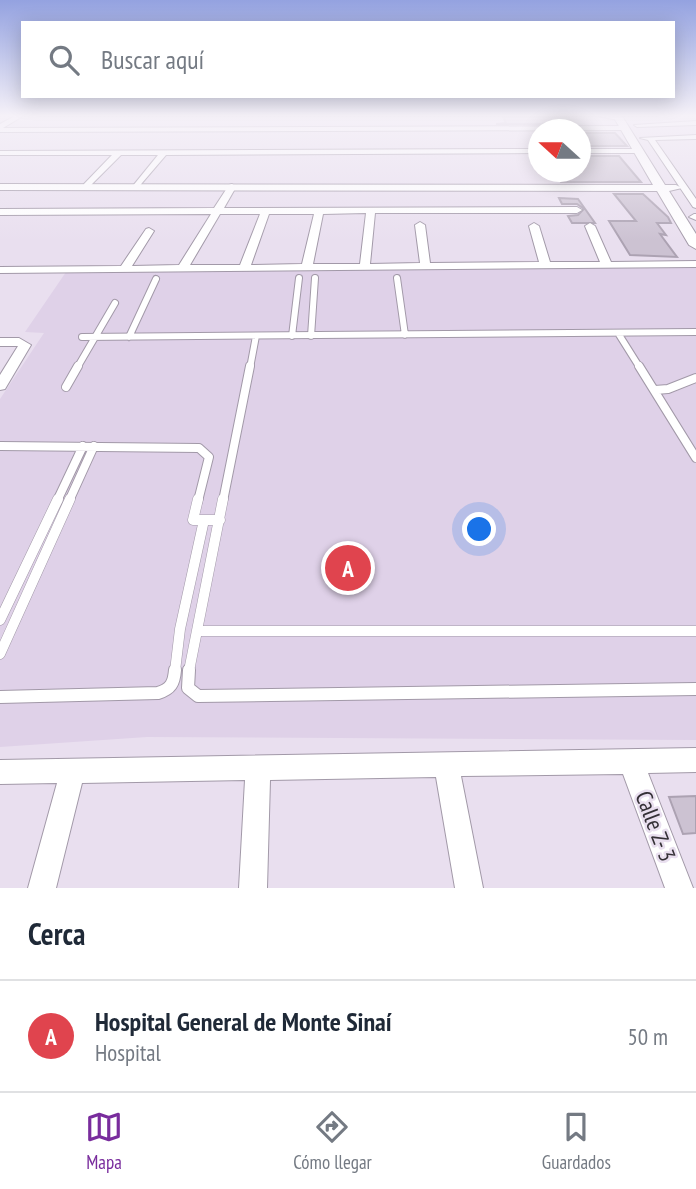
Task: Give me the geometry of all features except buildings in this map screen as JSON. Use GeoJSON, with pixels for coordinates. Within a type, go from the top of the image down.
{"type":"FeatureCollection","features":[{"type":"Feature","properties":{"kind":"street"},"geometry":{"type":"LineString","coordinates":[[87,186],[114,157]]}},
{"type":"Feature","properties":{"kind":"street"},"geometry":{"type":"LineString","coordinates":[[136,187],[160,157]]}},
{"type":"Feature","properties":{"kind":"street"},"geometry":{"type":"LineString","coordinates":[[643,157],[696,245]]}},
{"type":"Feature","properties":{"kind":"street"},"geometry":{"type":"LineString","coordinates":[[656,157],[680,188],[696,215]]}},
{"type":"Feature","properties":{"kind":"street"},"geometry":{"type":"LineString","coordinates":[[0,187],[696,188]]}},
{"type":"Feature","properties":{"kind":"street"},"geometry":{"type":"LineString","coordinates":[[184,266],[232,187]]}},
{"type":"Feature","properties":{"kind":"street"},"geometry":{"type":"LineString","coordinates":[[365,265],[371,209]]}},
{"type":"Feature","properties":{"kind":"street"},"geometry":{"type":"LineString","coordinates":[[245,265],[265,210]]}},
{"type":"Feature","properties":{"kind":"street"},"geometry":{"type":"LineString","coordinates":[[307,265],[319,210]]}},
{"type":"Feature","properties":{"kind":"street"},"geometry":{"type":"LineString","coordinates":[[0,212],[577,210]]}},
{"type":"Feature","properties":{"kind":"street"},"geometry":{"type":"LineString","coordinates":[[421,225],[425,264]]}},
{"type":"Feature","properties":{"kind":"street"},"geometry":{"type":"LineString","coordinates":[[534,226],[544,263]]}},
{"type":"Feature","properties":{"kind":"street"},"geometry":{"type":"LineString","coordinates":[[590,226],[606,263]]}},
{"type":"Feature","properties":{"kind":"street"},"geometry":{"type":"LineString","coordinates":[[126,267],[149,231]]}},
{"type":"Feature","properties":{"kind":"street"},"geometry":{"type":"LineString","coordinates":[[0,270],[245,265],[696,264]]}},
{"type":"Feature","properties":{"kind":"street"},"geometry":{"type":"LineString","coordinates":[[0,342],[19,342],[25,345],[0,386]]}},
{"type":"Feature","properties":{"kind":"street"},"geometry":{"type":"LineString","coordinates":[[0,772],[696,760]]}},
{"type":"Feature","properties":{"kind":"street","name":"Calle Z- 3"},"geometry":{"type":"LineString","coordinates":[[632,763],[680,888]]}},
{"type":"Feature","properties":{"kind":"street"},"geometry":{"type":"LineString","coordinates":[[447,766],[469,888]]}},
{"type":"Feature","properties":{"kind":"street"},"geometry":{"type":"LineString","coordinates":[[253,888],[258,769]]}},
{"type":"Feature","properties":{"kind":"street"},"geometry":{"type":"LineString","coordinates":[[42,888],[73,771]]}},
{"type":"Feature","properties":{"kind":"lane"},"geometry":{"type":"LineString","coordinates":[[292,336],[299,278]]}},
{"type":"Feature","properties":{"kind":"lane"},"geometry":{"type":"LineString","coordinates":[[311,336],[315,278]]}},
{"type":"Feature","properties":{"kind":"lane"},"geometry":{"type":"LineString","coordinates":[[397,278],[405,335]]}},
{"type":"Feature","properties":{"kind":"lane"},"geometry":{"type":"LineString","coordinates":[[129,337],[156,279]]}},
{"type":"Feature","properties":{"kind":"lane"},"geometry":{"type":"LineString","coordinates":[[66,387],[115,303]]}},
{"type":"Feature","properties":{"kind":"lane"},"geometry":{"type":"LineString","coordinates":[[82,337],[696,332]]}},
{"type":"Feature","properties":{"kind":"lane"},"geometry":{"type":"LineString","coordinates":[[618,333],[696,458]]}},
{"type":"Feature","properties":{"kind":"lane"},"geometry":{"type":"LineString","coordinates":[[256,336],[187,679],[188,688],[198,696],[696,689]]}},
{"type":"Feature","properties":{"kind":"lane"},"geometry":{"type":"LineString","coordinates":[[655,390],[668,389],[696,379]]}},
{"type":"Feature","properties":{"kind":"lane"},"geometry":{"type":"LineString","coordinates":[[0,446],[199,448],[209,457],[193,520],[220,520]]}},
{"type":"Feature","properties":{"kind":"lane"},"geometry":{"type":"LineString","coordinates":[[0,620],[83,446]]}},
{"type":"Feature","properties":{"kind":"lane"},"geometry":{"type":"LineString","coordinates":[[0,654],[94,446]]}},
{"type":"Feature","properties":{"kind":"lane"},"geometry":{"type":"LineString","coordinates":[[0,697],[159,693],[167,690],[174,682],[180,629],[204,520]]}},
{"type":"Feature","properties":{"kind":"lane"},"geometry":{"type":"LineString","coordinates":[[197,631],[696,631]]}},
{"type":"Feature","properties":{"kind":"shaded area"},"geometry":{"type":"Polygon","coordinates":[[[696,268],[696,740],[147,737],[0,747],[0,399],[44,333],[25,332],[66,272],[111,269],[696,268]]]}},
{"type":"Feature","properties":{"kind":"place","name":"Hospital General de Monte Sinaí"},"geometry":{"type":"Point","coordinates":[348,568]}}]}
